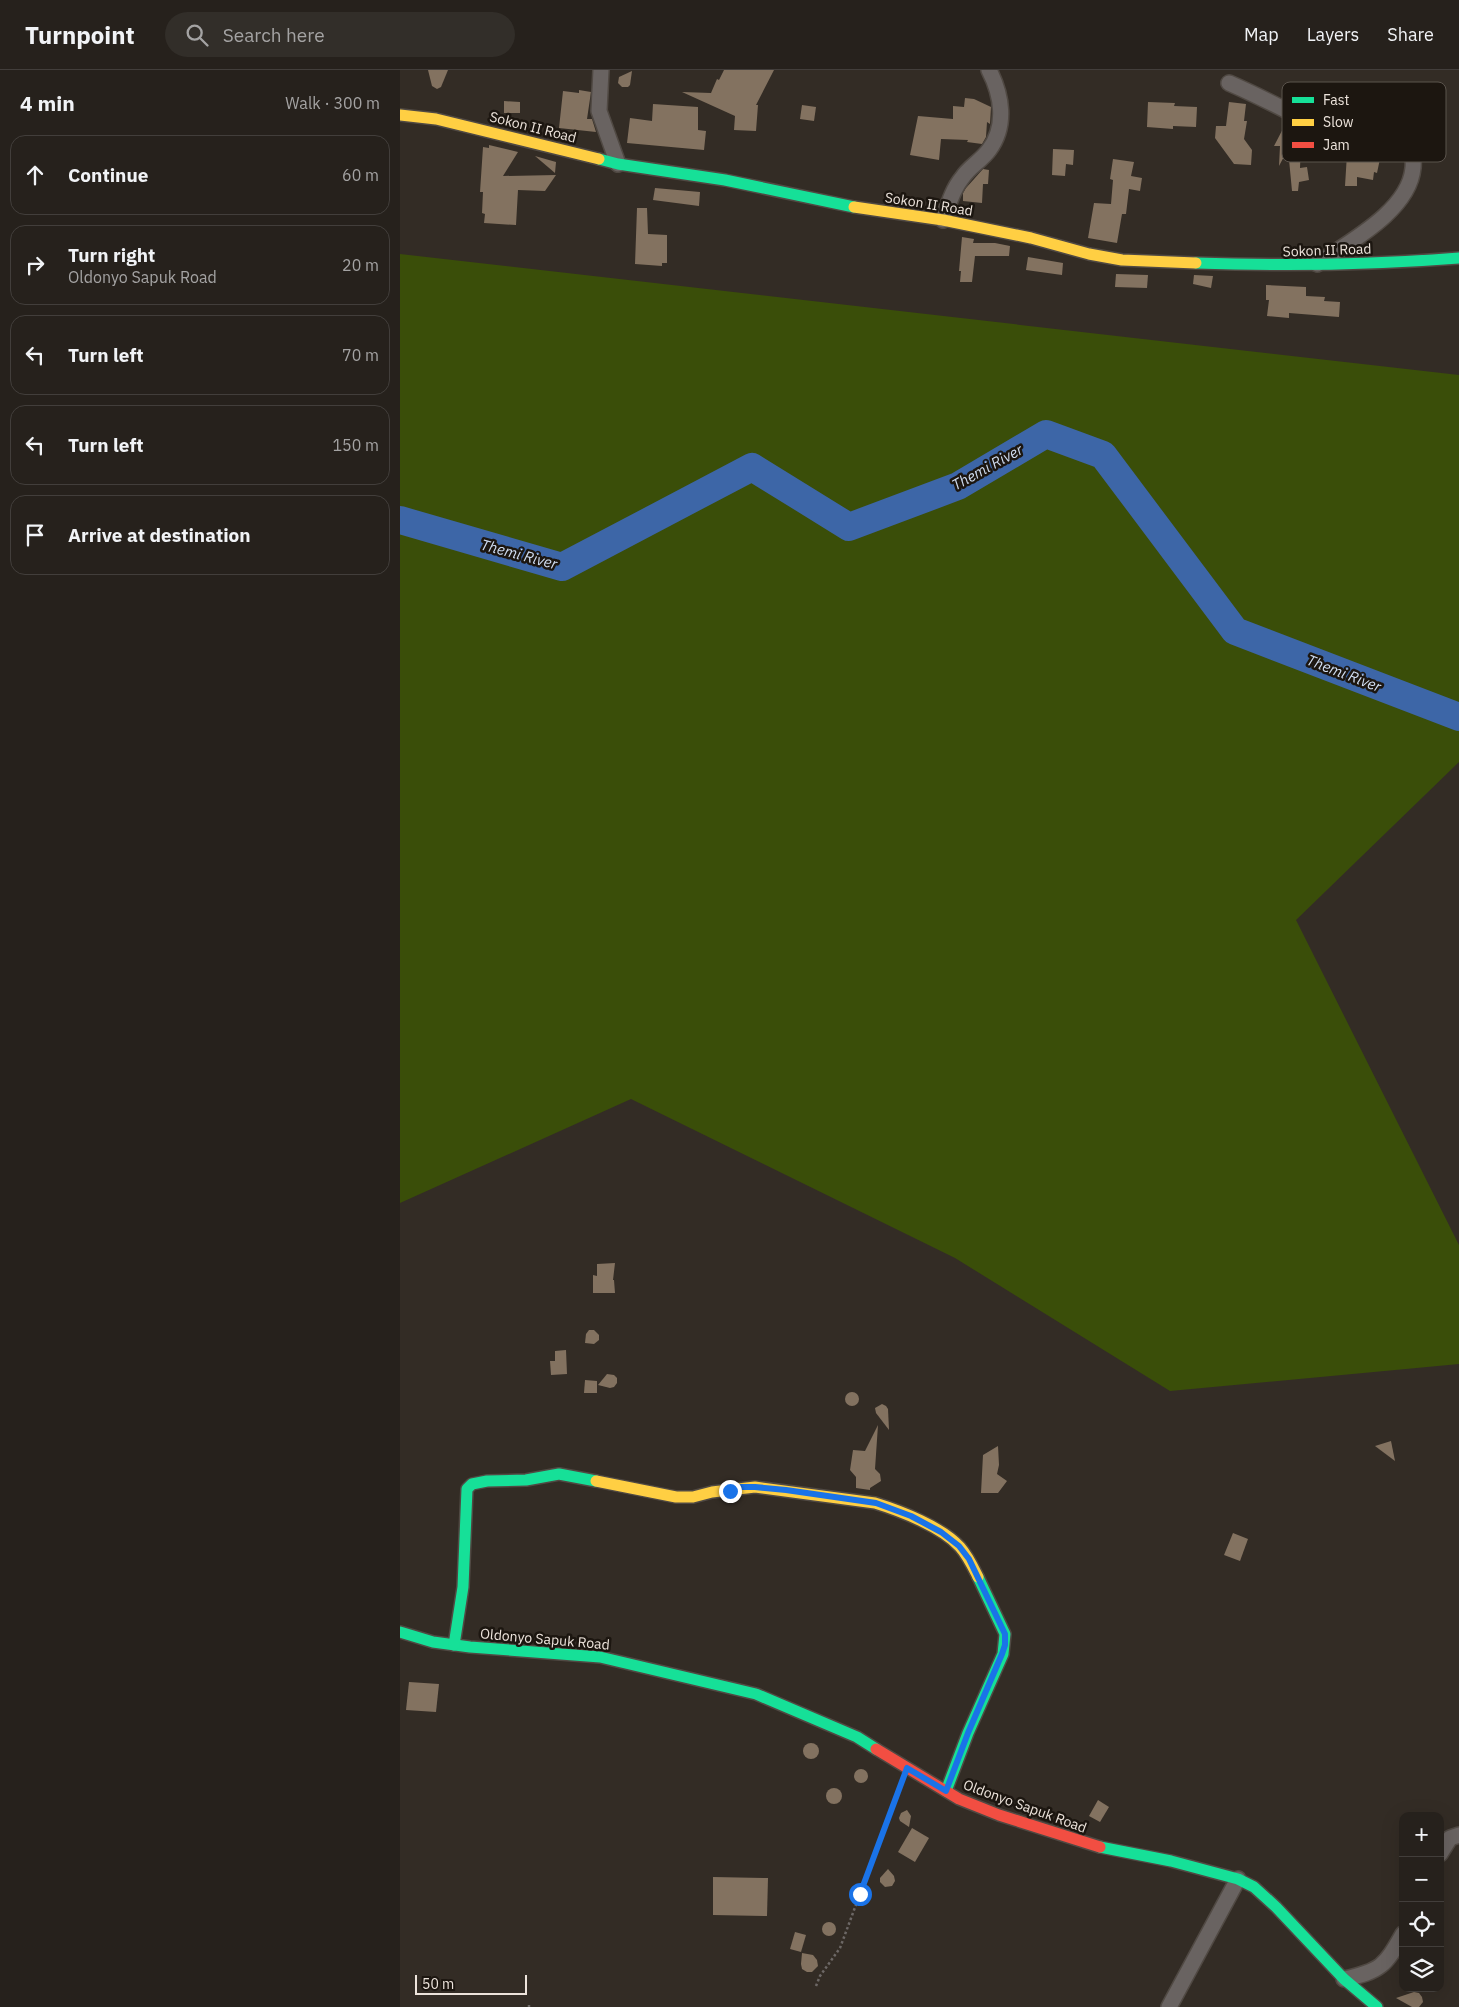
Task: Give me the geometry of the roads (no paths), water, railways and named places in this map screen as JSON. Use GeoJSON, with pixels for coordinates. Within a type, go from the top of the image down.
{"type":"FeatureCollection","features":[{"type":"Feature","properties":{"kind":"street"},"geometry":{"type":"LineString","coordinates":[[602,70],[599,111],[618,164]]}},
{"type":"Feature","properties":{"kind":"street"},"geometry":{"type":"LineString","coordinates":[[943,220],[953,192],[962,178],[989,151],[1000,127],[1001,110],[998,90],[989,70]]}},
{"type":"Feature","properties":{"kind":"street"},"geometry":{"type":"LineString","coordinates":[[1229,83],[1282,109]]}},
{"type":"Feature","properties":{"kind":"street","name":"Sokon II Road"},"geometry":{"type":"LineString","coordinates":[[400,115],[436,119],[618,164],[725,180],[830,203],[943,220],[1031,238],[1089,254],[1122,260],[1282,266],[1412,262],[1459,258]]}},
{"type":"Feature","properties":{"kind":"street"},"geometry":{"type":"LineString","coordinates":[[1317,264],[1380,221],[1404,195],[1413,168],[1413,162]]}},
{"type":"Feature","properties":{"kind":"street"},"geometry":{"type":"LineString","coordinates":[[454,1645],[463,1587],[467,1489],[472,1484],[526,1480],[560,1474],[676,1497],[693,1498],[712,1492],[755,1487],[876,1503],[911,1516],[941,1532],[959,1546],[969,1559],[1005,1634],[1005,1645],[1002,1654],[968,1733],[946,1791]]}},
{"type":"Feature","properties":{"kind":"street","name":"Oldonyo Sapuk Road"},"geometry":{"type":"LineString","coordinates":[[400,1632],[433,1642],[454,1645],[600,1657],[756,1694],[857,1737],[959,1799],[999,1815],[1091,1845],[1171,1861],[1238,1879],[1254,1887],[1276,1907],[1344,1979],[1377,2007]]}},
{"type":"Feature","properties":{"kind":"street"},"geometry":{"type":"LineString","coordinates":[[1444,1848],[1450,1838],[1459,1835]]}},
{"type":"Feature","properties":{"kind":"street"},"geometry":{"type":"LineString","coordinates":[[1169,2007],[1238,1879]]}},
{"type":"Feature","properties":{"kind":"street"},"geometry":{"type":"LineString","coordinates":[[1344,1979],[1369,1973],[1381,1966],[1392,1954],[1399,1941]]}},
{"type":"Feature","properties":{"kind":"waterway","name":"Themi River"},"geometry":{"type":"LineString","coordinates":[[400,520],[562,567],[752,467],[849,527],[958,486],[1046,434],[1103,455],[1235,631],[1459,717]]}}]}
